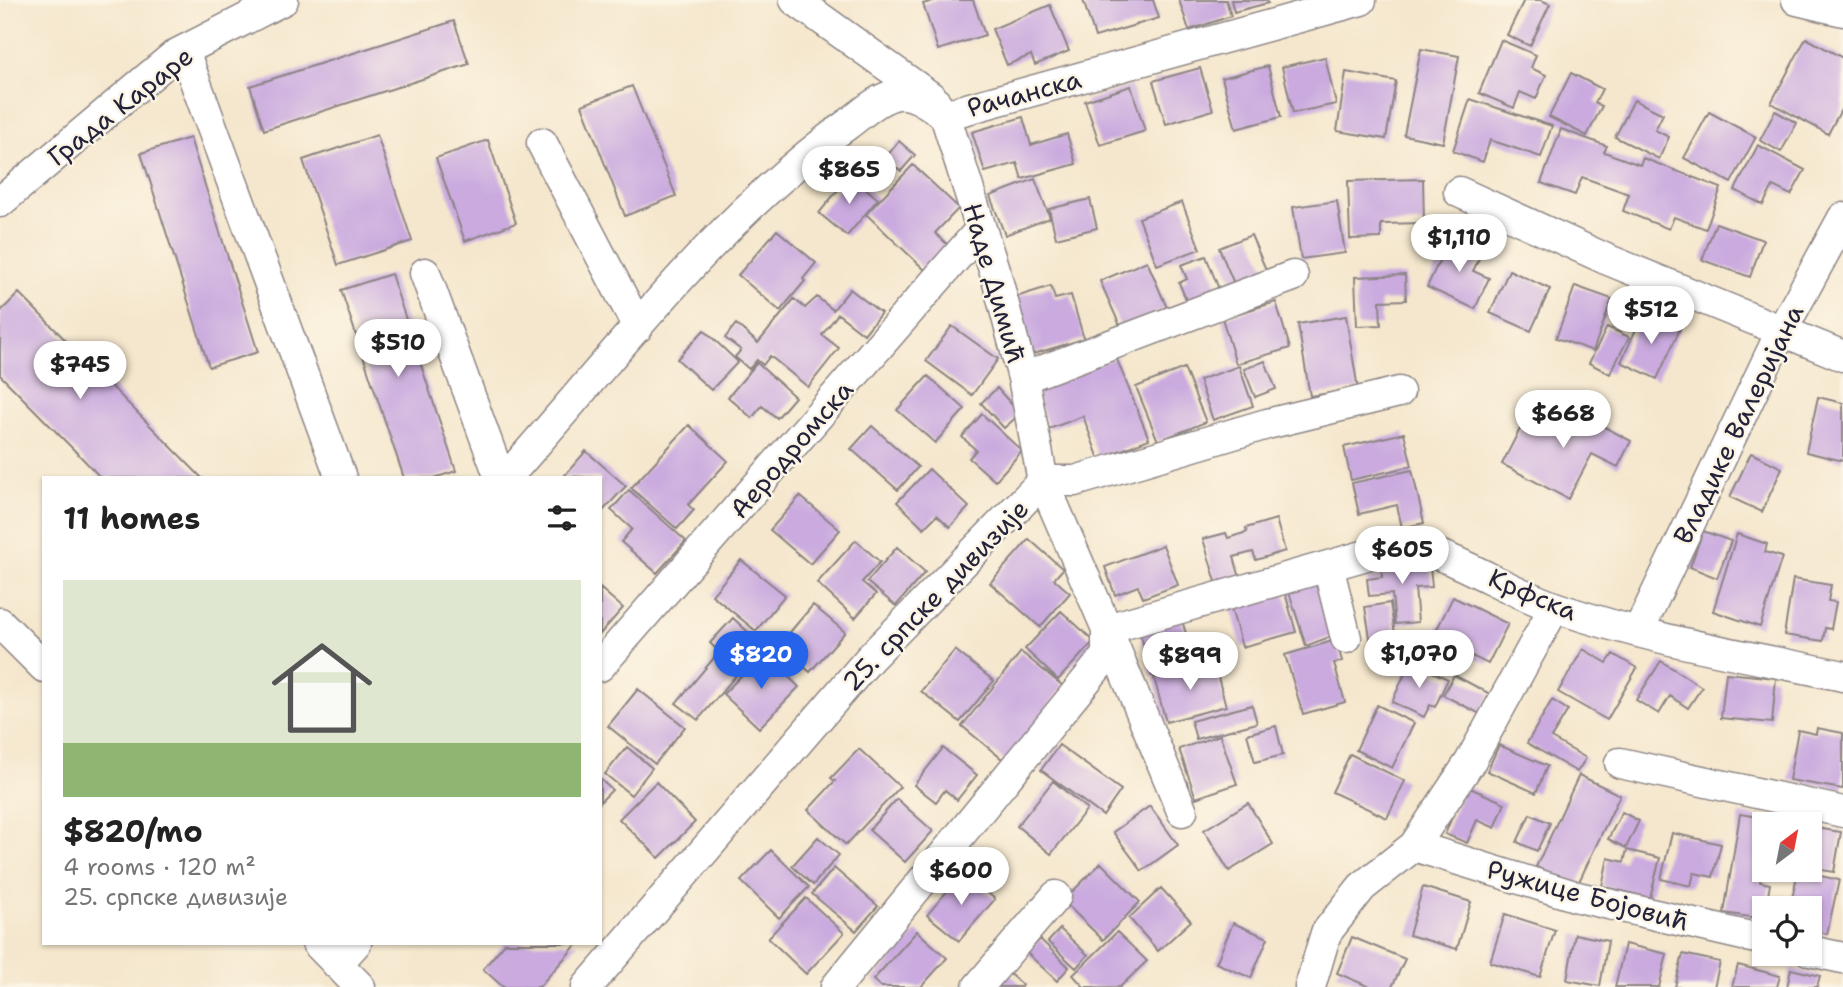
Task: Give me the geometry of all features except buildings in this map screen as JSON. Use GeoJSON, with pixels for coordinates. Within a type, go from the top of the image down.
{"type":"FeatureCollection","features":[{"type":"Feature","properties":{"kind":"street","name":"Града Караре"},"geometry":{"type":"LineString","coordinates":[[0,202],[184,51],[284,0]]}},
{"type":"Feature","properties":{"kind":"street","name":"Наде Димић"},"geometry":{"type":"LineString","coordinates":[[795,0],[932,98],[945,115],[997,279],[1023,378],[1043,481],[1107,642],[1182,811]]}},
{"type":"Feature","properties":{"kind":"street","name":"Рачанска"},"geometry":{"type":"LineString","coordinates":[[508,476],[711,244],[814,149],[882,99],[899,94],[919,98],[945,115],[1362,0]]}},
{"type":"Feature","properties":{"kind":"street"},"geometry":{"type":"LineString","coordinates":[[1797,0],[1843,11]]}},
{"type":"Feature","properties":{"kind":"street"},"geometry":{"type":"LineString","coordinates":[[184,51],[340,476]]}},
{"type":"Feature","properties":{"kind":"street"},"geometry":{"type":"LineString","coordinates":[[542,144],[638,327]]}},
{"type":"Feature","properties":{"kind":"street"},"geometry":{"type":"LineString","coordinates":[[1459,192],[1606,259],[1843,356]]}},
{"type":"Feature","properties":{"kind":"street","name":"Владике Валеријана"},"geometry":{"type":"LineString","coordinates":[[1638,632],[1780,332],[1843,218]]}},
{"type":"Feature","properties":{"kind":"street","name":"Аеродромска"},"geometry":{"type":"LineString","coordinates":[[602,664],[980,229]]}},
{"type":"Feature","properties":{"kind":"street"},"geometry":{"type":"LineString","coordinates":[[425,273],[499,476]]}},
{"type":"Feature","properties":{"kind":"street"},"geometry":{"type":"LineString","coordinates":[[1023,378],[1293,276]]}},
{"type":"Feature","properties":{"kind":"street","name":"25. српске дивизије"},"geometry":{"type":"LineString","coordinates":[[587,987],[870,659],[1043,481],[1075,481],[1267,424],[1399,392]]}},
{"type":"Feature","properties":{"kind":"street","name":"Крфска"},"geometry":{"type":"LineString","coordinates":[[1107,642],[1328,566],[1405,544],[1438,552],[1555,608],[1638,632],[1843,676]]}},
{"type":"Feature","properties":{"kind":"street"},"geometry":{"type":"LineString","coordinates":[[1328,566],[1346,638]]}},
{"type":"Feature","properties":{"kind":"street"},"geometry":{"type":"LineString","coordinates":[[1310,987],[1326,933],[1362,887],[1414,846],[1470,762],[1555,608]]}},
{"type":"Feature","properties":{"kind":"street"},"geometry":{"type":"LineString","coordinates":[[0,623],[42,665]]}},
{"type":"Feature","properties":{"kind":"street"},"geometry":{"type":"LineString","coordinates":[[836,987],[1107,642]]}},
{"type":"Feature","properties":{"kind":"street"},"geometry":{"type":"LineString","coordinates":[[1620,763],[1843,812]]}},
{"type":"Feature","properties":{"kind":"street","name":"Ружице Бојовић"},"geometry":{"type":"LineString","coordinates":[[1414,846],[1578,898],[1752,937]]}},
{"type":"Feature","properties":{"kind":"street"},"geometry":{"type":"LineString","coordinates":[[978,987],[1056,896]]}},
{"type":"Feature","properties":{"kind":"street"},"geometry":{"type":"LineString","coordinates":[[322,945],[347,954],[360,987]]}},
{"type":"Feature","properties":{"kind":"street"},"geometry":{"type":"LineString","coordinates":[[1822,954],[1843,958]]}}]}
